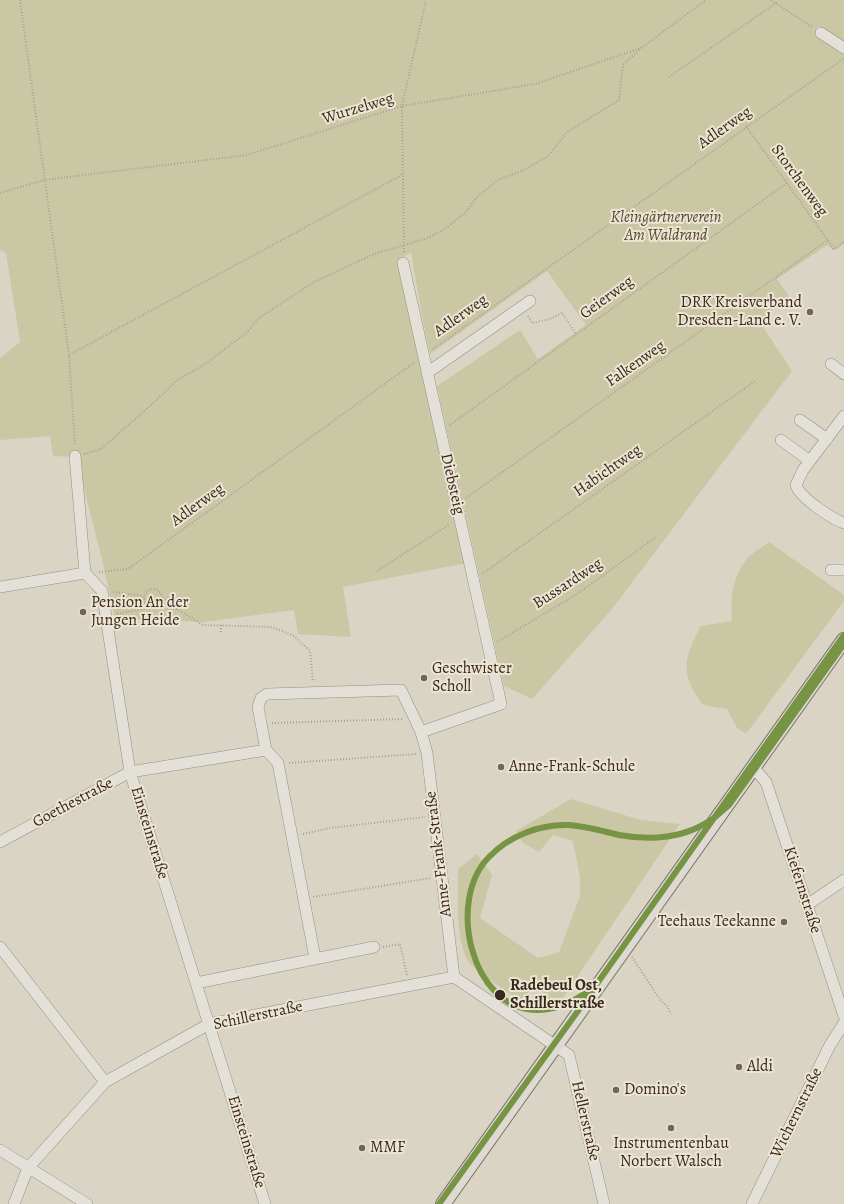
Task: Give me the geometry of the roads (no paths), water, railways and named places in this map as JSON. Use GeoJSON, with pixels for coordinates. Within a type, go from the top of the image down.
{"type":"FeatureCollection","features":[{"type":"Feature","properties":{"kind":"main road"},"geometry":{"type":"LineString","coordinates":[[443,1204],[844,640]]}},
{"type":"Feature","properties":{"kind":"street"},"geometry":{"type":"LineString","coordinates":[[821,33],[844,48]]}},
{"type":"Feature","properties":{"kind":"street","name":"Diebsteig"},"geometry":{"type":"LineString","coordinates":[[403,263],[502,704],[421,732]]}},
{"type":"Feature","properties":{"kind":"street"},"geometry":{"type":"LineString","coordinates":[[427,373],[526,304]]}},
{"type":"Feature","properties":{"kind":"street"},"geometry":{"type":"LineString","coordinates":[[831,364],[844,374]]}},
{"type":"Feature","properties":{"kind":"street"},"geometry":{"type":"LineString","coordinates":[[844,416],[797,481],[798,491],[827,514],[844,523]]}},
{"type":"Feature","properties":{"kind":"street"},"geometry":{"type":"LineString","coordinates":[[800,420],[827,439]]}},
{"type":"Feature","properties":{"kind":"street"},"geometry":{"type":"LineString","coordinates":[[781,440],[810,461]]}},
{"type":"Feature","properties":{"kind":"street"},"geometry":{"type":"LineString","coordinates":[[0,587],[85,573],[75,456]]}},
{"type":"Feature","properties":{"kind":"street"},"geometry":{"type":"LineString","coordinates":[[831,570],[844,570]]}},
{"type":"Feature","properties":{"kind":"street","name":"Einsteinstraße"},"geometry":{"type":"LineString","coordinates":[[85,573],[102,591],[130,772],[265,1204]]}},
{"type":"Feature","properties":{"kind":"street","name":"Anne-Frank-Straße"},"geometry":{"type":"LineString","coordinates":[[266,750],[258,708],[261,698],[267,694],[401,690],[421,732],[427,753],[454,977]]}},
{"type":"Feature","properties":{"kind":"street"},"geometry":{"type":"LineString","coordinates":[[266,750],[278,763],[316,958]]}},
{"type":"Feature","properties":{"kind":"street","name":"Goethestraße"},"geometry":{"type":"LineString","coordinates":[[0,842],[130,772],[266,750]]}},
{"type":"Feature","properties":{"kind":"street","name":"Kiefernstraße"},"geometry":{"type":"LineString","coordinates":[[753,767],[766,782],[844,1016]]}},
{"type":"Feature","properties":{"kind":"street"},"geometry":{"type":"LineString","coordinates":[[806,905],[844,880]]}},
{"type":"Feature","properties":{"kind":"street"},"geometry":{"type":"LineString","coordinates":[[0,947],[106,1082]]}},
{"type":"Feature","properties":{"kind":"street"},"geometry":{"type":"LineString","coordinates":[[196,983],[374,947]]}},
{"type":"Feature","properties":{"kind":"street"},"geometry":{"type":"LineString","coordinates":[[454,977],[555,1045]]}},
{"type":"Feature","properties":{"kind":"street","name":"Schillerstraße"},"geometry":{"type":"LineString","coordinates":[[14,1204],[28,1168],[106,1082],[209,1024],[409,984],[454,977]]}},
{"type":"Feature","properties":{"kind":"street","name":"Wichernstraße"},"geometry":{"type":"LineString","coordinates":[[752,1204],[830,1044],[844,1023]]}},
{"type":"Feature","properties":{"kind":"street","name":"Hellerstraße"},"geometry":{"type":"LineString","coordinates":[[555,1045],[569,1055],[604,1204]]}},
{"type":"Feature","properties":{"kind":"street"},"geometry":{"type":"LineString","coordinates":[[0,1150],[87,1204]]}},
{"type":"Feature","properties":{"kind":"place","name":"DRK Kreisverband Dresden-Land e. V."},"geometry":{"type":"Point","coordinates":[810,312]}},
{"type":"Feature","properties":{"kind":"place","name":"Pension An der Jungen Heide"},"geometry":{"type":"Point","coordinates":[83,612]}},
{"type":"Feature","properties":{"kind":"place","name":"Geschwister Scholl"},"geometry":{"type":"Point","coordinates":[424,678]}},
{"type":"Feature","properties":{"kind":"place","name":"Anne-Frank-Schule"},"geometry":{"type":"Point","coordinates":[501,767]}},
{"type":"Feature","properties":{"kind":"place","name":"Teehaus Teekanne"},"geometry":{"type":"Point","coordinates":[784,922]}},
{"type":"Feature","properties":{"kind":"place","name":"Radebeul Ost, Schillerstraße"},"geometry":{"type":"Point","coordinates":[500,995]}},
{"type":"Feature","properties":{"kind":"place","name":"Aldi"},"geometry":{"type":"Point","coordinates":[739,1067]}},
{"type":"Feature","properties":{"kind":"place","name":"Domino's"},"geometry":{"type":"Point","coordinates":[616,1090]}},
{"type":"Feature","properties":{"kind":"place","name":"Instrumentenbau Norbert Walsch"},"geometry":{"type":"Point","coordinates":[671,1128]}},
{"type":"Feature","properties":{"kind":"place","name":"MMF"},"geometry":{"type":"Point","coordinates":[362,1148]}},
{"type":"Feature","properties":{"kind":"park label","name":"Kleingärtnerverein Am Waldrand"},"geometry":{"type":"Point","coordinates":[666,227]}}]}
